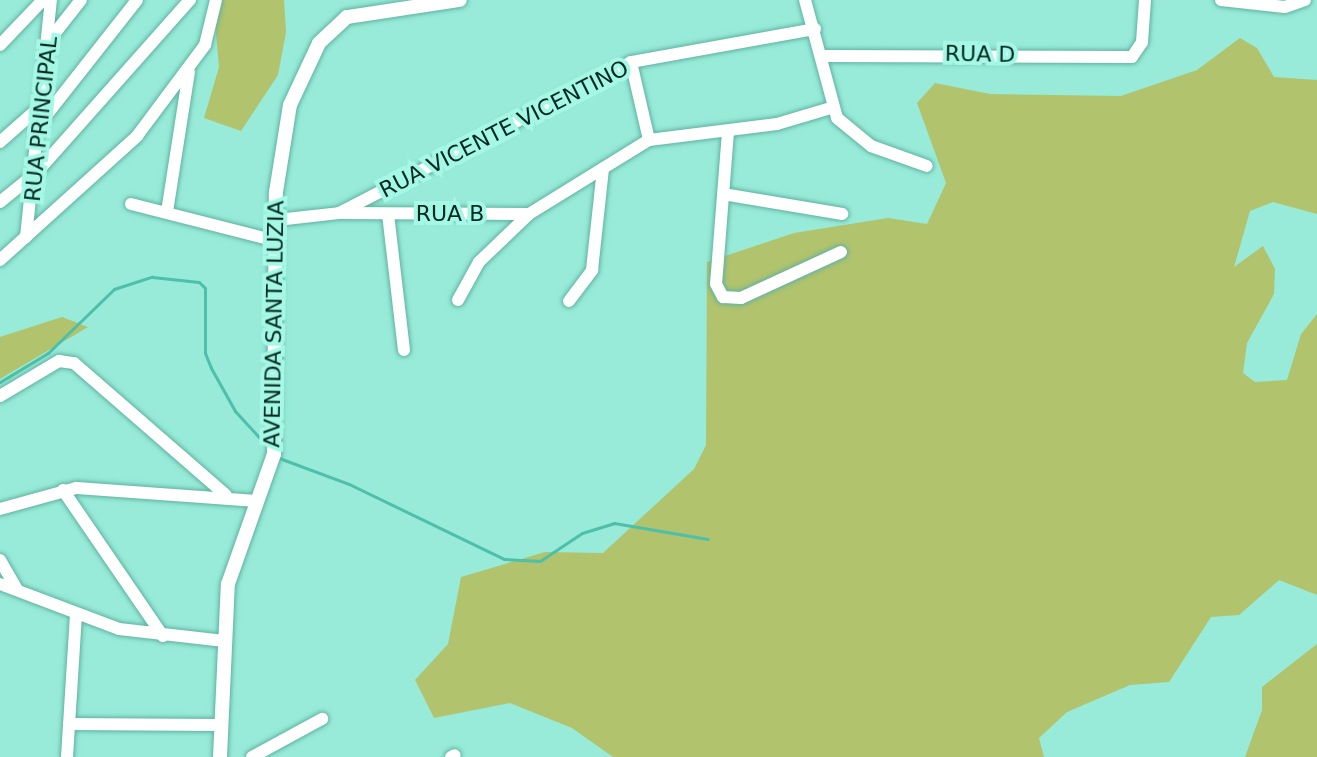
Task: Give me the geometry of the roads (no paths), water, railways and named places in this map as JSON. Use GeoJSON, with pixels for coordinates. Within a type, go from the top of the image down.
{"type":"FeatureCollection","features":[{"type":"Feature","properties":{"kind":"street","name":"RUA PRINCIPAL"},"geometry":{"type":"LineString","coordinates":[[0,45],[43,0]]}},
{"type":"Feature","properties":{"kind":"street","name":"RUA PRINCIPAL"},"geometry":{"type":"LineString","coordinates":[[26,237],[38,171],[51,38],[51,0]]}},
{"type":"Feature","properties":{"kind":"street"},"geometry":{"type":"LineString","coordinates":[[51,38],[81,0]]}},
{"type":"Feature","properties":{"kind":"street"},"geometry":{"type":"LineString","coordinates":[[41,122],[137,0]]}},
{"type":"Feature","properties":{"kind":"street"},"geometry":{"type":"LineString","coordinates":[[0,202],[38,171],[190,0]]}},
{"type":"Feature","properties":{"kind":"street"},"geometry":{"type":"LineString","coordinates":[[0,260],[137,136],[189,69],[212,30],[216,0]]}},
{"type":"Feature","properties":{"kind":"street","name":"AVENIDA SANTA LUZIA"},"geometry":{"type":"LineString","coordinates":[[220,757],[218,725],[228,584],[274,454],[277,415],[278,165],[290,105],[328,32],[372,8],[460,0]]}},
{"type":"Feature","properties":{"kind":"street"},"geometry":{"type":"LineString","coordinates":[[805,0],[815,29],[831,108],[857,138],[927,166]]}},
{"type":"Feature","properties":{"kind":"street","name":"RUA D"},"geometry":{"type":"LineString","coordinates":[[821,56],[1138,53],[1145,0]]}},
{"type":"Feature","properties":{"kind":"street"},"geometry":{"type":"LineString","coordinates":[[1221,0],[1285,7],[1305,0]]}},
{"type":"Feature","properties":{"kind":"street","name":"RUA VICENTE VICENTINO"},"geometry":{"type":"LineString","coordinates":[[339,213],[631,62],[815,29]]}},
{"type":"Feature","properties":{"kind":"street"},"geometry":{"type":"LineString","coordinates":[[631,62],[649,140]]}},
{"type":"Feature","properties":{"kind":"street"},"geometry":{"type":"LineString","coordinates":[[167,212],[189,69]]}},
{"type":"Feature","properties":{"kind":"street"},"geometry":{"type":"LineString","coordinates":[[0,142],[43,104]]}},
{"type":"Feature","properties":{"kind":"street"},"geometry":{"type":"LineString","coordinates":[[458,300],[479,262],[529,214],[649,140],[728,132],[831,108]]}},
{"type":"Feature","properties":{"kind":"street"},"geometry":{"type":"LineString","coordinates":[[728,132],[718,291],[729,300],[741,298],[841,252]]}},
{"type":"Feature","properties":{"kind":"street"},"geometry":{"type":"LineString","coordinates":[[569,301],[592,270],[603,169]]}},
{"type":"Feature","properties":{"kind":"street"},"geometry":{"type":"LineString","coordinates":[[723,194],[842,214]]}},
{"type":"Feature","properties":{"kind":"street"},"geometry":{"type":"LineString","coordinates":[[131,204],[276,241]]}},
{"type":"Feature","properties":{"kind":"street","name":"RUA B"},"geometry":{"type":"LineString","coordinates":[[277,220],[339,213],[529,214]]}},
{"type":"Feature","properties":{"kind":"street"},"geometry":{"type":"LineString","coordinates":[[388,214],[404,350]]}},
{"type":"Feature","properties":{"kind":"street"},"geometry":{"type":"LineString","coordinates":[[0,396],[59,361],[74,363],[226,495]]}},
{"type":"Feature","properties":{"kind":"street"},"geometry":{"type":"LineString","coordinates":[[0,509],[63,490],[226,495],[258,501]]}},
{"type":"Feature","properties":{"kind":"street"},"geometry":{"type":"LineString","coordinates":[[63,490],[163,636]]}},
{"type":"Feature","properties":{"kind":"street"},"geometry":{"type":"LineString","coordinates":[[0,560],[17,590]]}},
{"type":"Feature","properties":{"kind":"street"},"geometry":{"type":"LineString","coordinates":[[0,584],[76,614],[163,636],[224,641]]}},
{"type":"Feature","properties":{"kind":"street"},"geometry":{"type":"LineString","coordinates":[[67,757],[76,614]]}},
{"type":"Feature","properties":{"kind":"street"},"geometry":{"type":"LineString","coordinates":[[252,757],[322,719]]}},
{"type":"Feature","properties":{"kind":"street"},"geometry":{"type":"LineString","coordinates":[[69,724],[218,725]]}},
{"type":"Feature","properties":{"kind":"waterway"},"geometry":{"type":"LineString","coordinates":[[0,382],[48,353],[114,289],[152,277],[199,282],[205,288],[205,353],[211,368],[235,411],[268,447]]}},
{"type":"Feature","properties":{"kind":"waterway"},"geometry":{"type":"LineString","coordinates":[[279,458],[349,484],[504,559],[540,561],[582,533],[614,523],[708,539]]}}]}
